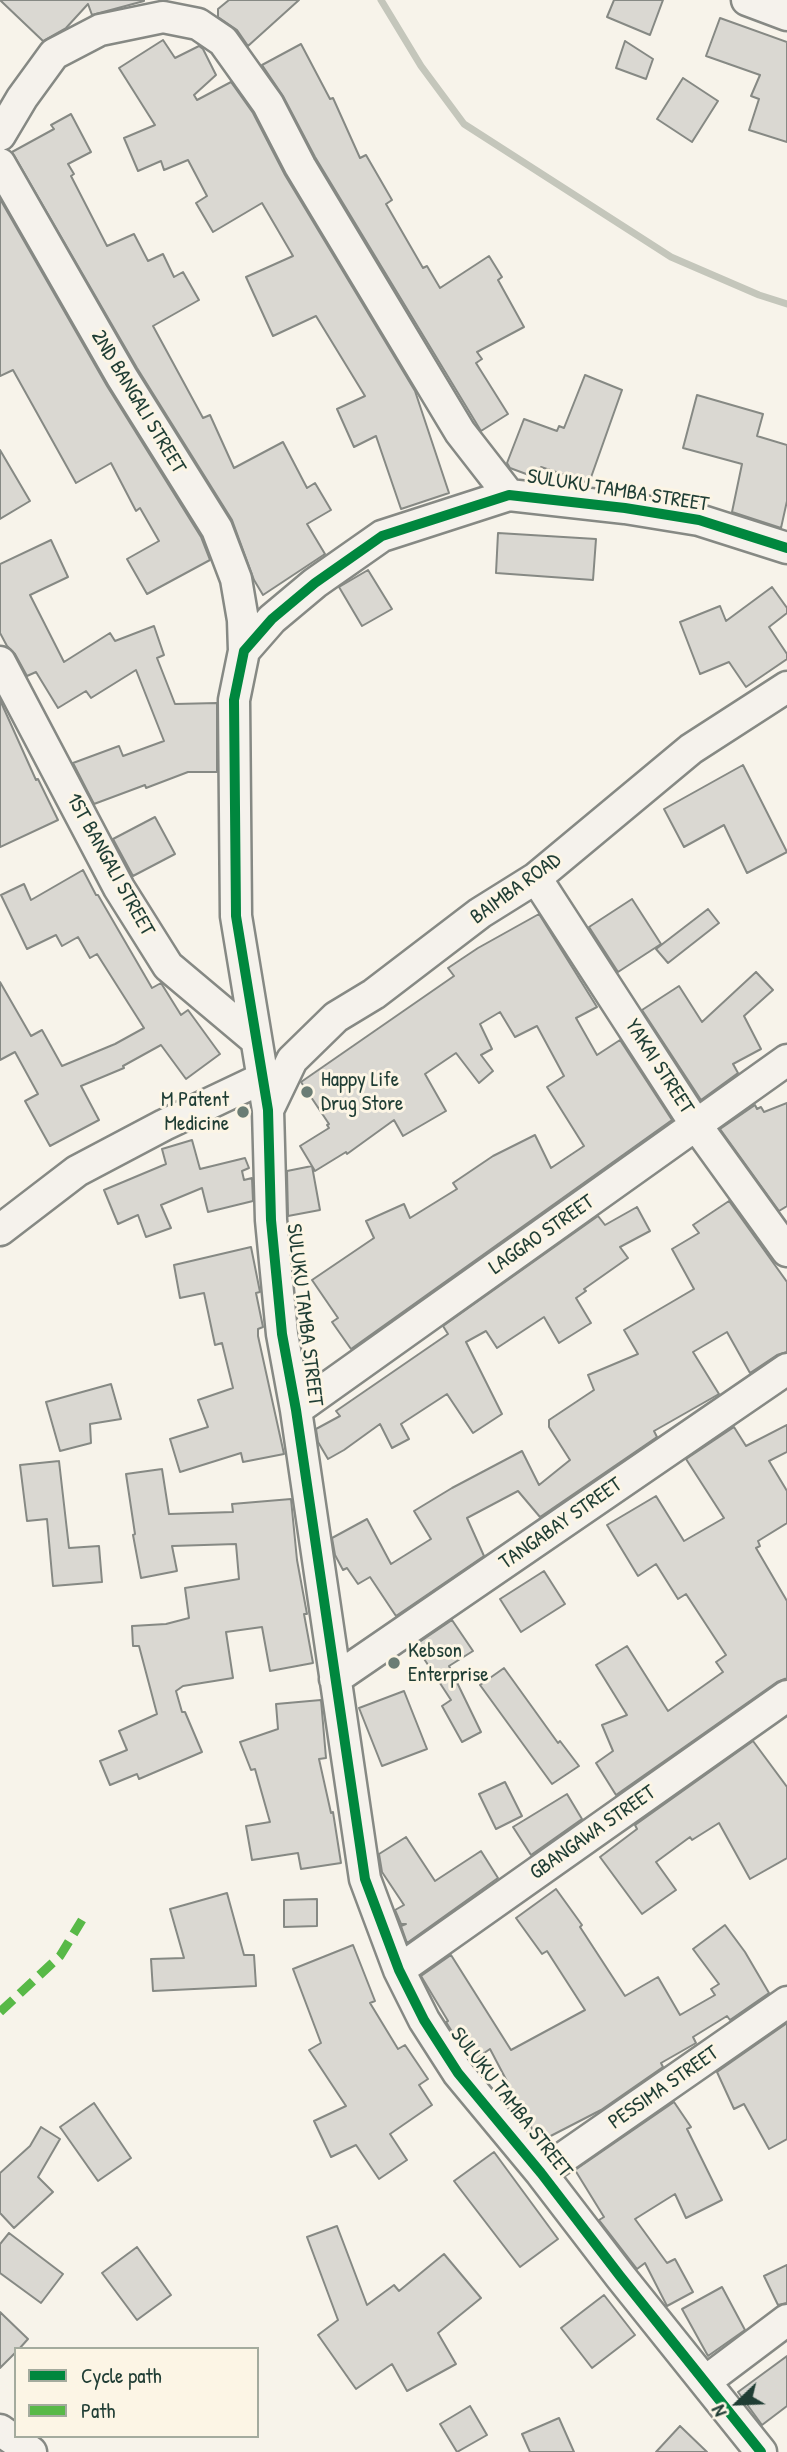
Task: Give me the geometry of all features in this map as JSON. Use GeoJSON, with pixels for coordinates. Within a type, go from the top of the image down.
{"type":"FeatureCollection","features":[{"type":"Feature","properties":{"kind":"street"},"geometry":{"type":"LineString","coordinates":[[747,0],[787,15]]}},
{"type":"Feature","properties":{"kind":"street"},"geometry":{"type":"LineString","coordinates":[[0,135],[22,98],[54,54],[100,30],[163,18],[198,24],[223,41],[268,104],[300,166],[460,432],[509,495]]}},
{"type":"Feature","properties":{"kind":"street","name":"2ND BANGALI STREET"},"geometry":{"type":"LineString","coordinates":[[0,164],[122,377],[216,529],[236,579],[243,620],[244,651]]}},
{"type":"Feature","properties":{"kind":"street","name":"SULUKU TAMBA STREET"},"geometry":{"type":"LineString","coordinates":[[761,2452],[541,2173],[458,2073],[424,2020],[399,1970],[365,1879],[296,1410],[282,1334],[275,1258],[268,1110],[236,916],[234,700],[244,651],[272,619],[315,583],[382,536],[509,495],[625,508],[699,520],[787,548]]}},
{"type":"Feature","properties":{"kind":"street","name":"1ST BANGALI STREET"},"geometry":{"type":"LineString","coordinates":[[0,662],[119,888],[168,966],[256,1040]]}},
{"type":"Feature","properties":{"kind":"street","name":"BAIMBA ROAD"},"geometry":{"type":"LineString","coordinates":[[268,1110],[292,1060],[336,1017],[374,993],[480,913],[536,878],[691,749],[787,687]]}},
{"type":"Feature","properties":{"kind":"street","name":"YAKAI STREET"},"geometry":{"type":"LineString","coordinates":[[536,878],[696,1125],[787,1251]]}},
{"type":"Feature","properties":{"kind":"street","name":"LAGGAO STREET"},"geometry":{"type":"LineString","coordinates":[[296,1410],[787,1060]]}},
{"type":"Feature","properties":{"kind":"street"},"geometry":{"type":"LineString","coordinates":[[0,1230],[78,1171],[164,1125],[263,1078]]}},
{"type":"Feature","properties":{"kind":"street","name":"TANGABAY STREET"},"geometry":{"type":"LineString","coordinates":[[335,1679],[787,1369]]}},
{"type":"Feature","properties":{"kind":"street","name":"GBANGAWA STREET"},"geometry":{"type":"LineString","coordinates":[[399,1970],[787,1696]]}},
{"type":"Feature","properties":{"kind":"street","name":"PESSIMA STREET"},"geometry":{"type":"LineString","coordinates":[[541,2173],[787,2002]]}},
{"type":"Feature","properties":{"kind":"street"},"geometry":{"type":"LineString","coordinates":[[706,2381],[787,2320]]}},
{"type":"Feature","properties":{"kind":"street"},"geometry":{"type":"LineString","coordinates":[[0,2430],[31,2452]]}},
{"type":"Feature","properties":{"kind":"building"},"geometry":{"type":"Polygon","coordinates":[[[0,0],[144,1],[92,15],[88,4],[66,28],[43,41],[0,0]]]}},
{"type":"Feature","properties":{"kind":"building"},"geometry":{"type":"Polygon","coordinates":[[[229,0],[299,0],[248,46],[237,30],[218,17],[218,9],[229,0]]]}},
{"type":"Feature","properties":{"kind":"building"},"geometry":{"type":"Polygon","coordinates":[[[614,0],[663,0],[650,35],[607,17],[614,0]]]}},
{"type":"Feature","properties":{"kind":"building"},"geometry":{"type":"Polygon","coordinates":[[[720,18],[787,42],[787,142],[749,130],[759,99],[751,96],[760,75],[706,56],[720,18]]]}},
{"type":"Feature","properties":{"kind":"building"},"geometry":{"type":"Polygon","coordinates":[[[163,40],[175,58],[199,46],[203,49],[216,75],[194,95],[197,100],[231,82],[253,113],[285,175],[415,391],[449,493],[401,509],[376,436],[354,447],[337,409],[365,396],[316,316],[273,336],[246,277],[293,256],[262,203],[213,232],[196,203],[207,196],[188,160],[164,170],[161,161],[138,171],[124,138],[155,125],[119,68],[163,40]]]}},
{"type":"Feature","properties":{"kind":"building"},"geometry":{"type":"Polygon","coordinates":[[[625,41],[653,59],[646,79],[616,68],[625,41]]]}},
{"type":"Feature","properties":{"kind":"building"},"geometry":{"type":"Polygon","coordinates":[[[301,44],[330,99],[333,98],[360,158],[366,155],[392,200],[386,204],[423,268],[427,266],[440,288],[489,256],[502,277],[498,280],[524,327],[477,352],[482,359],[476,363],[508,414],[481,431],[315,157],[283,96],[262,65],[301,44]]]}},
{"type":"Feature","properties":{"kind":"building"},"geometry":{"type":"Polygon","coordinates":[[[683,78],[718,101],[692,142],[657,119],[683,78]]]}},
{"type":"Feature","properties":{"kind":"building"},"geometry":{"type":"Polygon","coordinates":[[[71,114],[91,152],[68,164],[74,174],[71,176],[107,246],[134,234],[148,261],[163,254],[174,277],[183,272],[199,300],[153,326],[203,418],[210,415],[234,468],[283,442],[307,488],[315,483],[331,510],[307,524],[325,554],[263,595],[254,580],[232,520],[137,368],[12,152],[54,129],[51,125],[71,114]]]}},
{"type":"Feature","properties":{"kind":"building"},"geometry":{"type":"Polygon","coordinates":[[[0,199],[107,386],[201,537],[210,560],[147,594],[127,559],[159,541],[140,508],[136,511],[111,463],[76,483],[13,370],[0,376],[0,199]]]}},
{"type":"Feature","properties":{"kind":"building"},"geometry":{"type":"Polygon","coordinates":[[[585,375],[622,390],[589,483],[541,467],[537,478],[510,468],[507,463],[524,419],[557,431],[559,426],[564,428],[585,375]]]}},
{"type":"Feature","properties":{"kind":"building"},"geometry":{"type":"Polygon","coordinates":[[[697,395],[763,414],[757,436],[787,445],[787,501],[781,528],[732,512],[742,464],[683,448],[697,395]]]}},
{"type":"Feature","properties":{"kind":"building"},"geometry":{"type":"Polygon","coordinates":[[[0,450],[30,501],[0,519],[0,450]]]}},
{"type":"Feature","properties":{"kind":"building"},"geometry":{"type":"Polygon","coordinates":[[[498,533],[596,539],[593,580],[496,573],[498,533]]]}},
{"type":"Feature","properties":{"kind":"building"},"geometry":{"type":"Polygon","coordinates":[[[51,540],[68,577],[30,595],[64,662],[110,633],[115,641],[154,626],[164,655],[157,658],[175,704],[217,703],[217,772],[188,772],[94,804],[73,763],[119,746],[123,756],[164,741],[136,670],[91,698],[86,691],[58,708],[36,672],[27,676],[15,654],[7,646],[0,633],[0,564],[51,540]]]}},
{"type":"Feature","properties":{"kind":"building"},"geometry":{"type":"Polygon","coordinates":[[[368,570],[392,609],[362,626],[339,587],[368,570]]]}},
{"type":"Feature","properties":{"kind":"building"},"geometry":{"type":"Polygon","coordinates":[[[772,587],[787,608],[787,613],[769,627],[787,654],[787,659],[746,687],[729,662],[700,674],[680,622],[720,606],[726,621],[772,587]]]}},
{"type":"Feature","properties":{"kind":"building"},"geometry":{"type":"Polygon","coordinates":[[[0,700],[36,780],[38,779],[58,820],[0,847],[0,700]]]}},
{"type":"Feature","properties":{"kind":"building"},"geometry":{"type":"Polygon","coordinates":[[[743,765],[787,852],[747,873],[724,825],[684,847],[664,809],[743,765]]]}},
{"type":"Feature","properties":{"kind":"building"},"geometry":{"type":"Polygon","coordinates":[[[155,817],[175,854],[133,876],[113,839],[155,817]]]}},
{"type":"Feature","properties":{"kind":"building"},"geometry":{"type":"Polygon","coordinates":[[[83,870],[152,988],[161,983],[181,1015],[188,1010],[220,1054],[186,1079],[161,1045],[123,1066],[124,1068],[81,1086],[99,1120],[50,1146],[25,1101],[38,1094],[15,1052],[0,1060],[0,982],[31,1036],[42,1030],[62,1066],[115,1044],[144,1028],[97,954],[90,958],[78,937],[62,946],[56,935],[27,949],[1,895],[24,884],[31,900],[83,870]]]}},
{"type":"Feature","properties":{"kind":"building"},"geometry":{"type":"Polygon","coordinates":[[[632,899],[661,944],[618,972],[589,927],[632,899]]]}},
{"type":"Feature","properties":{"kind":"building"},"geometry":{"type":"Polygon","coordinates":[[[708,909],[719,923],[668,963],[656,949],[708,909]]]}},
{"type":"Feature","properties":{"kind":"building"},"geometry":{"type":"Polygon","coordinates":[[[539,914],[597,1007],[576,1018],[597,1055],[620,1040],[672,1120],[351,1349],[332,1322],[338,1318],[312,1280],[374,1238],[366,1221],[404,1204],[410,1218],[457,1189],[453,1183],[493,1156],[535,1135],[551,1168],[584,1146],[547,1087],[564,1076],[537,1026],[515,1037],[500,1012],[480,1024],[492,1049],[481,1055],[493,1071],[479,1083],[456,1053],[425,1074],[446,1111],[403,1136],[394,1120],[347,1154],[346,1152],[315,1171],[300,1146],[329,1128],[329,1124],[301,1082],[454,976],[448,968],[539,914]]]}},
{"type":"Feature","properties":{"kind":"building"},"geometry":{"type":"Polygon","coordinates":[[[756,972],[773,990],[744,1016],[761,1049],[733,1064],[738,1073],[701,1100],[642,1010],[679,986],[702,1022],[756,972]]]}},
{"type":"Feature","properties":{"kind":"building"},"geometry":{"type":"Polygon","coordinates":[[[787,1103],[787,1206],[779,1211],[720,1129],[755,1105],[757,1109],[761,1107],[764,1112],[787,1103]]]}},
{"type":"Feature","properties":{"kind":"building"},"geometry":{"type":"Polygon","coordinates":[[[192,1140],[200,1169],[245,1158],[249,1168],[242,1171],[244,1180],[252,1178],[253,1201],[208,1212],[202,1188],[161,1205],[171,1228],[146,1237],[138,1215],[118,1224],[104,1190],[166,1164],[162,1149],[192,1140]]]}},
{"type":"Feature","properties":{"kind":"building"},"geometry":{"type":"Polygon","coordinates":[[[312,1166],[320,1210],[288,1216],[287,1171],[312,1166]]]}},
{"type":"Feature","properties":{"kind":"building"},"geometry":{"type":"Polygon","coordinates":[[[729,1201],[787,1282],[787,1352],[777,1355],[750,1373],[727,1332],[693,1352],[719,1394],[654,1431],[657,1437],[540,1517],[518,1491],[467,1518],[484,1556],[396,1616],[370,1577],[358,1584],[347,1568],[343,1570],[335,1555],[332,1538],[367,1519],[391,1564],[431,1539],[414,1511],[452,1488],[522,1451],[539,1485],[570,1460],[549,1427],[549,1420],[594,1390],[588,1375],[638,1354],[624,1330],[694,1289],[672,1249],[699,1233],[693,1225],[729,1201]]]}},
{"type":"Feature","properties":{"kind":"building"},"geometry":{"type":"Polygon","coordinates":[[[637,1207],[650,1231],[620,1247],[628,1258],[584,1289],[586,1291],[576,1298],[591,1323],[559,1343],[544,1317],[497,1348],[486,1331],[466,1342],[502,1414],[473,1433],[447,1394],[401,1424],[409,1439],[392,1448],[380,1424],[328,1459],[318,1442],[316,1429],[340,1416],[336,1411],[448,1334],[443,1326],[598,1216],[605,1225],[637,1207]]]}},
{"type":"Feature","properties":{"kind":"building"},"geometry":{"type":"Polygon","coordinates":[[[251,1247],[260,1292],[256,1293],[263,1327],[258,1329],[258,1336],[284,1454],[243,1462],[241,1453],[180,1472],[170,1439],[208,1427],[198,1400],[233,1388],[222,1343],[215,1345],[204,1293],[180,1298],[174,1265],[251,1247]]]}},
{"type":"Feature","properties":{"kind":"building"},"geometry":{"type":"Polygon","coordinates":[[[111,1384],[121,1419],[90,1424],[91,1443],[60,1451],[46,1402],[111,1384]]]}},
{"type":"Feature","properties":{"kind":"building"},"geometry":{"type":"Polygon","coordinates":[[[787,1425],[787,1452],[769,1461],[787,1491],[787,1523],[758,1541],[760,1546],[756,1548],[787,1601],[787,1678],[777,1682],[616,1795],[596,1763],[613,1751],[602,1725],[627,1715],[596,1665],[627,1646],[668,1711],[723,1672],[716,1662],[726,1655],[686,1594],[678,1599],[656,1564],[638,1576],[607,1525],[656,1496],[684,1541],[724,1518],[686,1459],[734,1427],[746,1446],[787,1425]]]}},
{"type":"Feature","properties":{"kind":"building"},"geometry":{"type":"Polygon","coordinates":[[[59,1461],[69,1548],[99,1546],[102,1582],[53,1586],[47,1519],[27,1521],[20,1465],[59,1461]]]}},
{"type":"Feature","properties":{"kind":"building"},"geometry":{"type":"Polygon","coordinates":[[[162,1469],[169,1514],[233,1512],[232,1504],[291,1499],[297,1560],[307,1614],[304,1614],[313,1663],[270,1671],[262,1627],[226,1632],[233,1678],[183,1686],[176,1691],[182,1712],[185,1712],[202,1752],[139,1779],[137,1774],[110,1785],[100,1761],[127,1750],[119,1731],[157,1714],[139,1646],[133,1646],[132,1626],[166,1624],[189,1618],[185,1588],[239,1579],[236,1544],[172,1546],[177,1571],[141,1578],[126,1474],[162,1469]]]}},
{"type":"Feature","properties":{"kind":"building"},"geometry":{"type":"Polygon","coordinates":[[[544,1571],[565,1604],[521,1632],[500,1599],[544,1571]]]}},
{"type":"Feature","properties":{"kind":"building"},"geometry":{"type":"Polygon","coordinates":[[[452,1620],[473,1651],[449,1666],[481,1732],[462,1742],[442,1706],[451,1700],[415,1645],[452,1620]]]}},
{"type":"Feature","properties":{"kind":"building"},"geometry":{"type":"Polygon","coordinates":[[[504,1668],[558,1743],[560,1741],[579,1766],[552,1784],[480,1685],[504,1668]]]}},
{"type":"Feature","properties":{"kind":"building"},"geometry":{"type":"Polygon","coordinates":[[[404,1691],[427,1749],[382,1766],[359,1708],[404,1691]]]}},
{"type":"Feature","properties":{"kind":"building"},"geometry":{"type":"Polygon","coordinates":[[[321,1700],[326,1758],[319,1759],[331,1813],[333,1812],[341,1863],[301,1869],[298,1853],[252,1860],[246,1826],[270,1822],[255,1769],[251,1770],[240,1742],[278,1729],[276,1704],[321,1700]]]}},
{"type":"Feature","properties":{"kind":"building"},"geometry":{"type":"Polygon","coordinates":[[[753,1741],[787,1787],[787,1858],[750,1879],[719,1823],[692,1840],[690,1837],[656,1862],[676,1890],[642,1914],[600,1857],[637,1829],[635,1825],[753,1741]]]}},
{"type":"Feature","properties":{"kind":"building"},"geometry":{"type":"Polygon","coordinates":[[[505,1782],[522,1816],[496,1829],[479,1794],[505,1782]]]}},
{"type":"Feature","properties":{"kind":"building"},"geometry":{"type":"Polygon","coordinates":[[[567,1794],[582,1819],[531,1855],[513,1827],[567,1794]]]}},
{"type":"Feature","properties":{"kind":"building"},"geometry":{"type":"Polygon","coordinates":[[[406,1837],[435,1881],[481,1851],[498,1878],[407,1943],[401,1926],[406,1924],[401,1924],[395,1910],[404,1905],[382,1872],[379,1854],[406,1837]]]}},
{"type":"Feature","properties":{"kind":"building"},"geometry":{"type":"Polygon","coordinates":[[[556,1889],[582,1925],[580,1927],[625,1996],[658,1977],[680,2015],[715,1995],[711,1989],[719,1984],[693,1949],[725,1925],[745,1952],[769,1993],[730,2020],[727,2016],[693,2037],[696,2043],[661,2063],[663,2067],[601,2110],[539,2142],[490,2049],[471,2062],[421,1976],[451,1955],[511,2050],[585,2010],[547,1951],[542,1954],[516,1918],[556,1889]]]}},
{"type":"Feature","properties":{"kind":"building"},"geometry":{"type":"Polygon","coordinates":[[[227,1893],[244,1955],[254,1955],[256,1986],[153,1991],[151,1959],[184,1958],[170,1909],[227,1893]]]}},
{"type":"Feature","properties":{"kind":"building"},"geometry":{"type":"Polygon","coordinates":[[[317,1899],[317,1926],[284,1927],[284,1900],[317,1899]]]}},
{"type":"Feature","properties":{"kind":"building"},"geometry":{"type":"Polygon","coordinates":[[[353,1945],[375,2001],[370,2003],[398,2049],[405,2045],[428,2079],[419,2085],[432,2105],[390,2134],[407,2160],[379,2179],[356,2145],[331,2157],[314,2121],[346,2106],[309,2050],[321,2043],[293,1969],[353,1945]]]}},
{"type":"Feature","properties":{"kind":"building"},"geometry":{"type":"Polygon","coordinates":[[[787,2023],[787,2139],[769,2149],[744,2104],[734,2109],[717,2072],[787,2023]]]}},
{"type":"Feature","properties":{"kind":"building"},"geometry":{"type":"Polygon","coordinates":[[[674,2102],[691,2127],[687,2129],[722,2200],[686,2218],[675,2194],[635,2219],[667,2263],[675,2259],[693,2292],[667,2306],[645,2263],[637,2269],[599,2220],[604,2217],[575,2170],[674,2102]]]}},
{"type":"Feature","properties":{"kind":"building"},"geometry":{"type":"Polygon","coordinates":[[[94,2103],[131,2158],[98,2181],[60,2127],[94,2103]]]}},
{"type":"Feature","properties":{"kind":"building"},"geometry":{"type":"Polygon","coordinates":[[[41,2127],[60,2139],[38,2177],[53,2192],[14,2228],[0,2213],[0,2173],[30,2146],[41,2127]]]}},
{"type":"Feature","properties":{"kind":"building"},"geometry":{"type":"Polygon","coordinates":[[[494,2152],[558,2239],[520,2267],[454,2181],[494,2152]]]}},
{"type":"Feature","properties":{"kind":"building"},"geometry":{"type":"Polygon","coordinates":[[[337,2226],[367,2305],[394,2285],[399,2291],[444,2254],[481,2298],[438,2333],[456,2364],[407,2391],[392,2364],[356,2389],[318,2335],[338,2320],[307,2237],[337,2226]]]}},
{"type":"Feature","properties":{"kind":"building"},"geometry":{"type":"Polygon","coordinates":[[[9,2233],[63,2274],[41,2303],[0,2273],[0,2244],[9,2233]]]}},
{"type":"Feature","properties":{"kind":"building"},"geometry":{"type":"Polygon","coordinates":[[[137,2247],[171,2295],[137,2320],[102,2273],[137,2247]]]}},
{"type":"Feature","properties":{"kind":"building"},"geometry":{"type":"Polygon","coordinates":[[[787,2265],[787,2303],[778,2305],[764,2276],[787,2265]]]}},
{"type":"Feature","properties":{"kind":"building"},"geometry":{"type":"Polygon","coordinates":[[[722,2287],[745,2330],[708,2356],[682,2309],[722,2287]]]}},
{"type":"Feature","properties":{"kind":"building"},"geometry":{"type":"Polygon","coordinates":[[[604,2295],[635,2335],[592,2368],[561,2328],[604,2295]]]}},
{"type":"Feature","properties":{"kind":"building"},"geometry":{"type":"Polygon","coordinates":[[[0,2312],[28,2339],[21,2347],[14,2347],[14,2354],[0,2368],[0,2312]]]}},
{"type":"Feature","properties":{"kind":"building"},"geometry":{"type":"Polygon","coordinates":[[[787,2356],[787,2406],[762,2425],[738,2392],[787,2356]]]}},
{"type":"Feature","properties":{"kind":"building"},"geometry":{"type":"Polygon","coordinates":[[[470,2406],[487,2435],[457,2452],[440,2424],[470,2406]]]}},
{"type":"Feature","properties":{"kind":"building"},"geometry":{"type":"Polygon","coordinates":[[[559,2418],[574,2452],[530,2452],[522,2434],[559,2418]]]}},
{"type":"Feature","properties":{"kind":"building"},"geometry":{"type":"Polygon","coordinates":[[[680,2426],[707,2452],[656,2452],[680,2426]]]}},
{"type":"Feature","properties":{"kind":"waterway"},"geometry":{"type":"LineString","coordinates":[[381,0],[421,66],[464,124],[671,257],[759,295],[787,304]]}},
{"type":"Feature","properties":{"kind":"marked path"},"geometry":{"type":"LineString","coordinates":[[0,2012],[60,1956],[82,1920]]}},
{"type":"Feature","properties":{"kind":"cycle path"},"geometry":{"type":"LineString","coordinates":[[761,2452],[541,2173],[458,2073],[424,2020],[399,1970],[365,1879],[296,1410],[282,1334],[271,1220],[268,1110],[236,916],[234,700],[244,651],[272,619],[315,583],[382,536],[509,495],[625,508],[699,520],[787,548]]}},
{"type":"Feature","properties":{"kind":"place","name":"Happy Life Drug Store"},"geometry":{"type":"Point","coordinates":[307,1092]}},
{"type":"Feature","properties":{"kind":"place","name":"M Patent Medicine"},"geometry":{"type":"Point","coordinates":[243,1112]}},
{"type":"Feature","properties":{"kind":"place","name":"Kebson Enterprise"},"geometry":{"type":"Point","coordinates":[394,1663]}}]}
